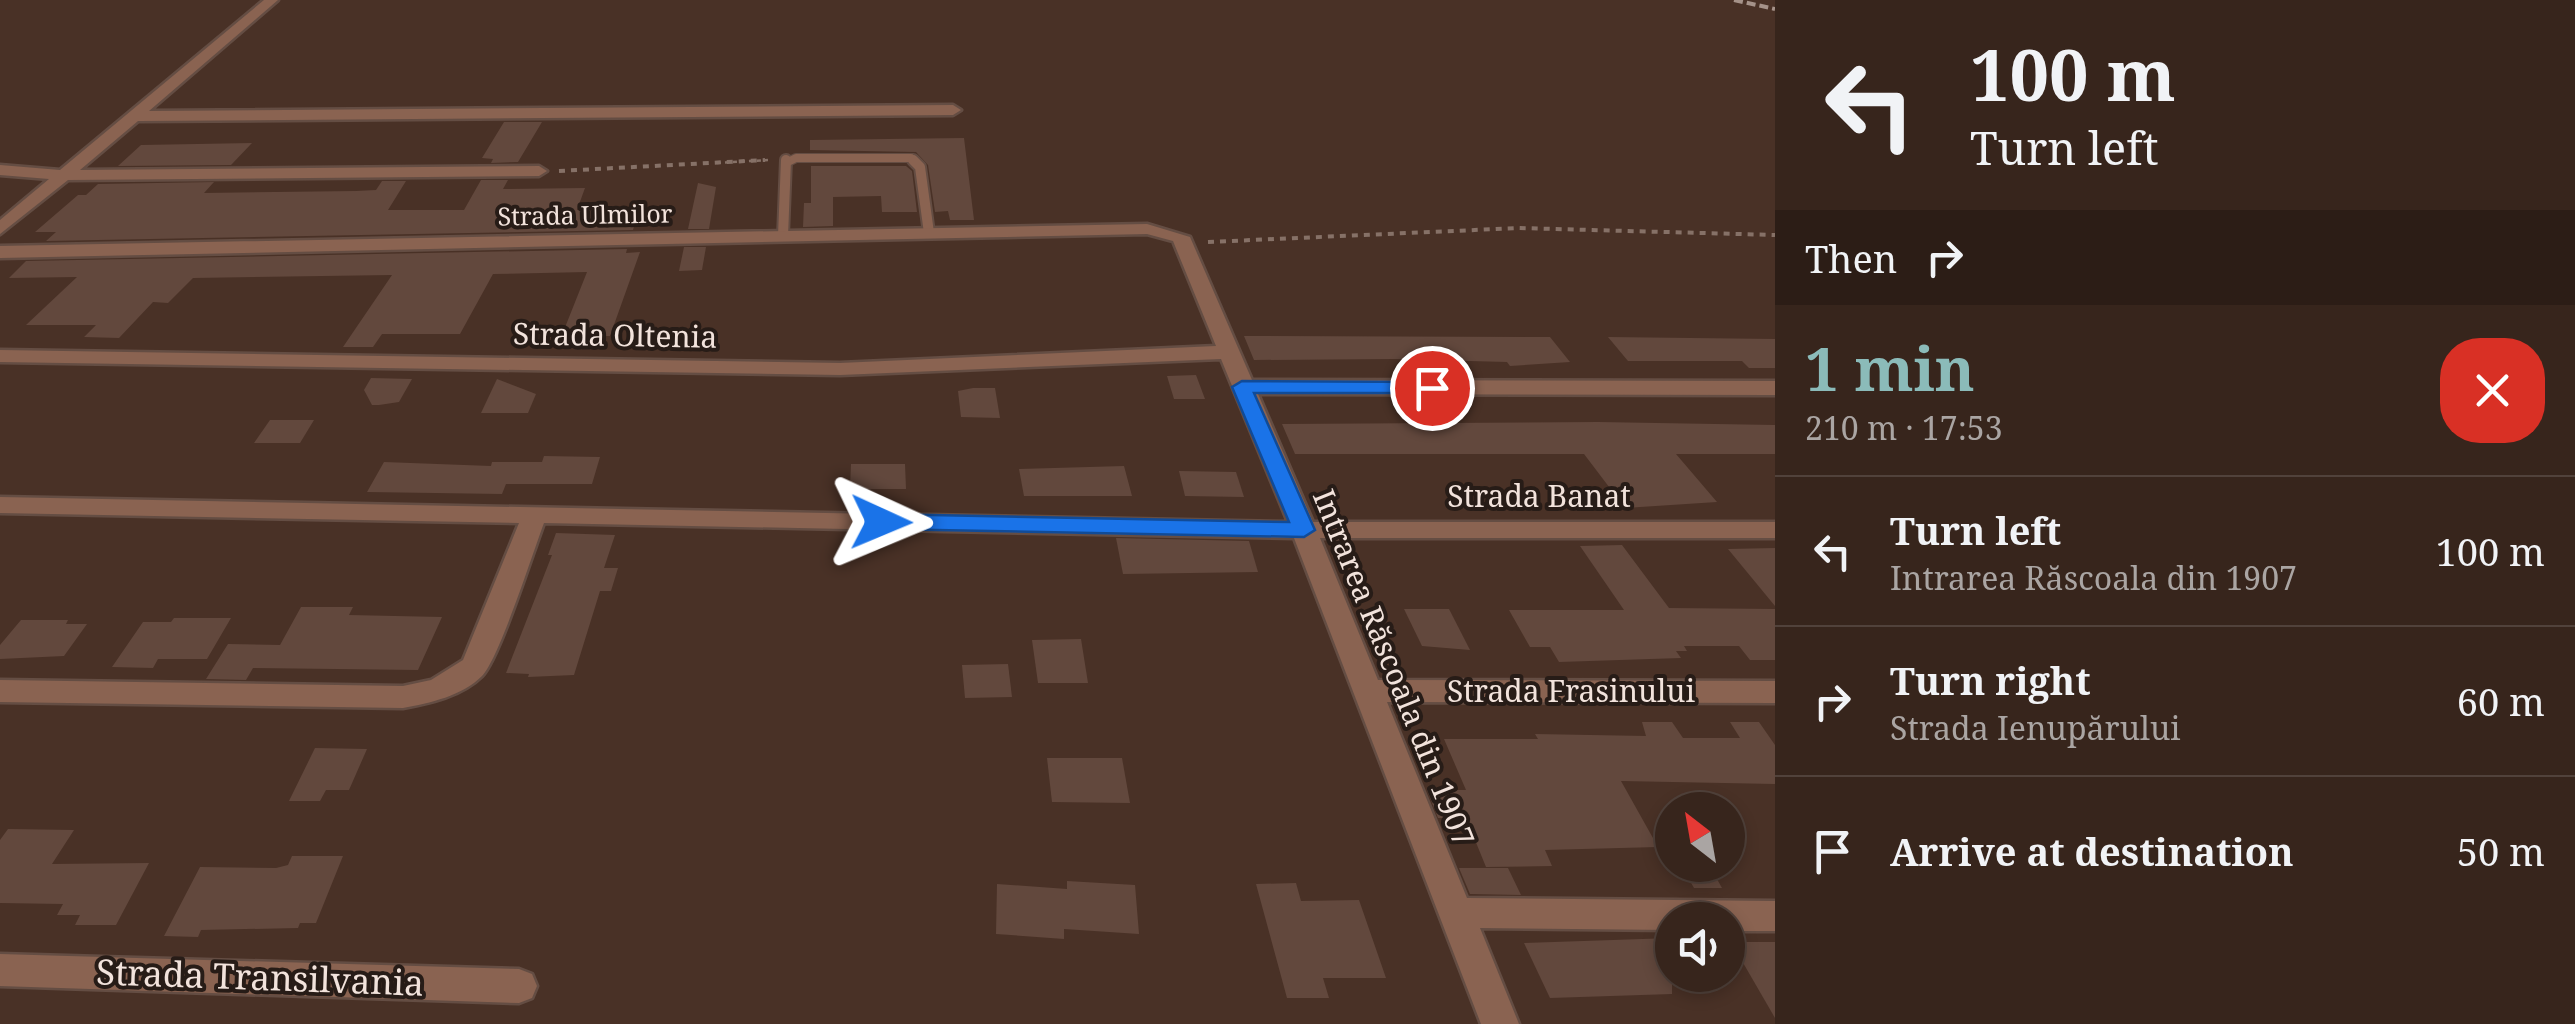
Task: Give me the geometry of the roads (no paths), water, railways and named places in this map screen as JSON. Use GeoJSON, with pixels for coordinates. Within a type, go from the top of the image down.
{"type":"FeatureCollection","features":[{"type":"Feature","properties":{"kind":"street"},"geometry":{"type":"LineString","coordinates":[[0,229],[272,0]]}},
{"type":"Feature","properties":{"kind":"street"},"geometry":{"type":"LineString","coordinates":[[134,116],[953,110]]}},
{"type":"Feature","properties":{"kind":"street"},"geometry":{"type":"LineString","coordinates":[[0,170],[63,175],[539,171]]}},
{"type":"Feature","properties":{"kind":"street","name":"Strada Ulmilor"},"geometry":{"type":"LineString","coordinates":[[0,252],[1147,229],[1178,237]]}},
{"type":"Feature","properties":{"kind":"street","name":"Intrarea Răscoala din 1907"},"geometry":{"type":"LineString","coordinates":[[1178,237],[1304,530],[1500,1024]]}},
{"type":"Feature","properties":{"kind":"street","name":"Strada Oltenia"},"geometry":{"type":"LineString","coordinates":[[0,356],[120,354],[840,369],[1228,352]]}},
{"type":"Feature","properties":{"kind":"street"},"geometry":{"type":"LineString","coordinates":[[1242,387],[1775,388]]}},
{"type":"Feature","properties":{"kind":"street","name":"Strada Banat"},"geometry":{"type":"LineString","coordinates":[[0,504],[1304,530],[1775,530]]}},
{"type":"Feature","properties":{"kind":"street"},"geometry":{"type":"LineString","coordinates":[[0,690],[403,697],[442,688],[475,666],[535,514]]}},
{"type":"Feature","properties":{"kind":"street","name":"Strada Frasinului"},"geometry":{"type":"LineString","coordinates":[[1368,691],[1775,692]]}},
{"type":"Feature","properties":{"kind":"street"},"geometry":{"type":"LineString","coordinates":[[1456,913],[1775,916]]}},
{"type":"Feature","properties":{"kind":"street","name":"Strada Transilvania"},"geometry":{"type":"LineString","coordinates":[[0,970],[519,986]]}},
{"type":"Feature","properties":{"kind":"lane"},"geometry":{"type":"LineString","coordinates":[[783,236],[786,160],[911,158],[920,167],[930,233]]}},
{"type":"Feature","properties":{"kind":"railway"},"geometry":{"type":"LineString","coordinates":[[1734,0],[1775,9]]}}]}
